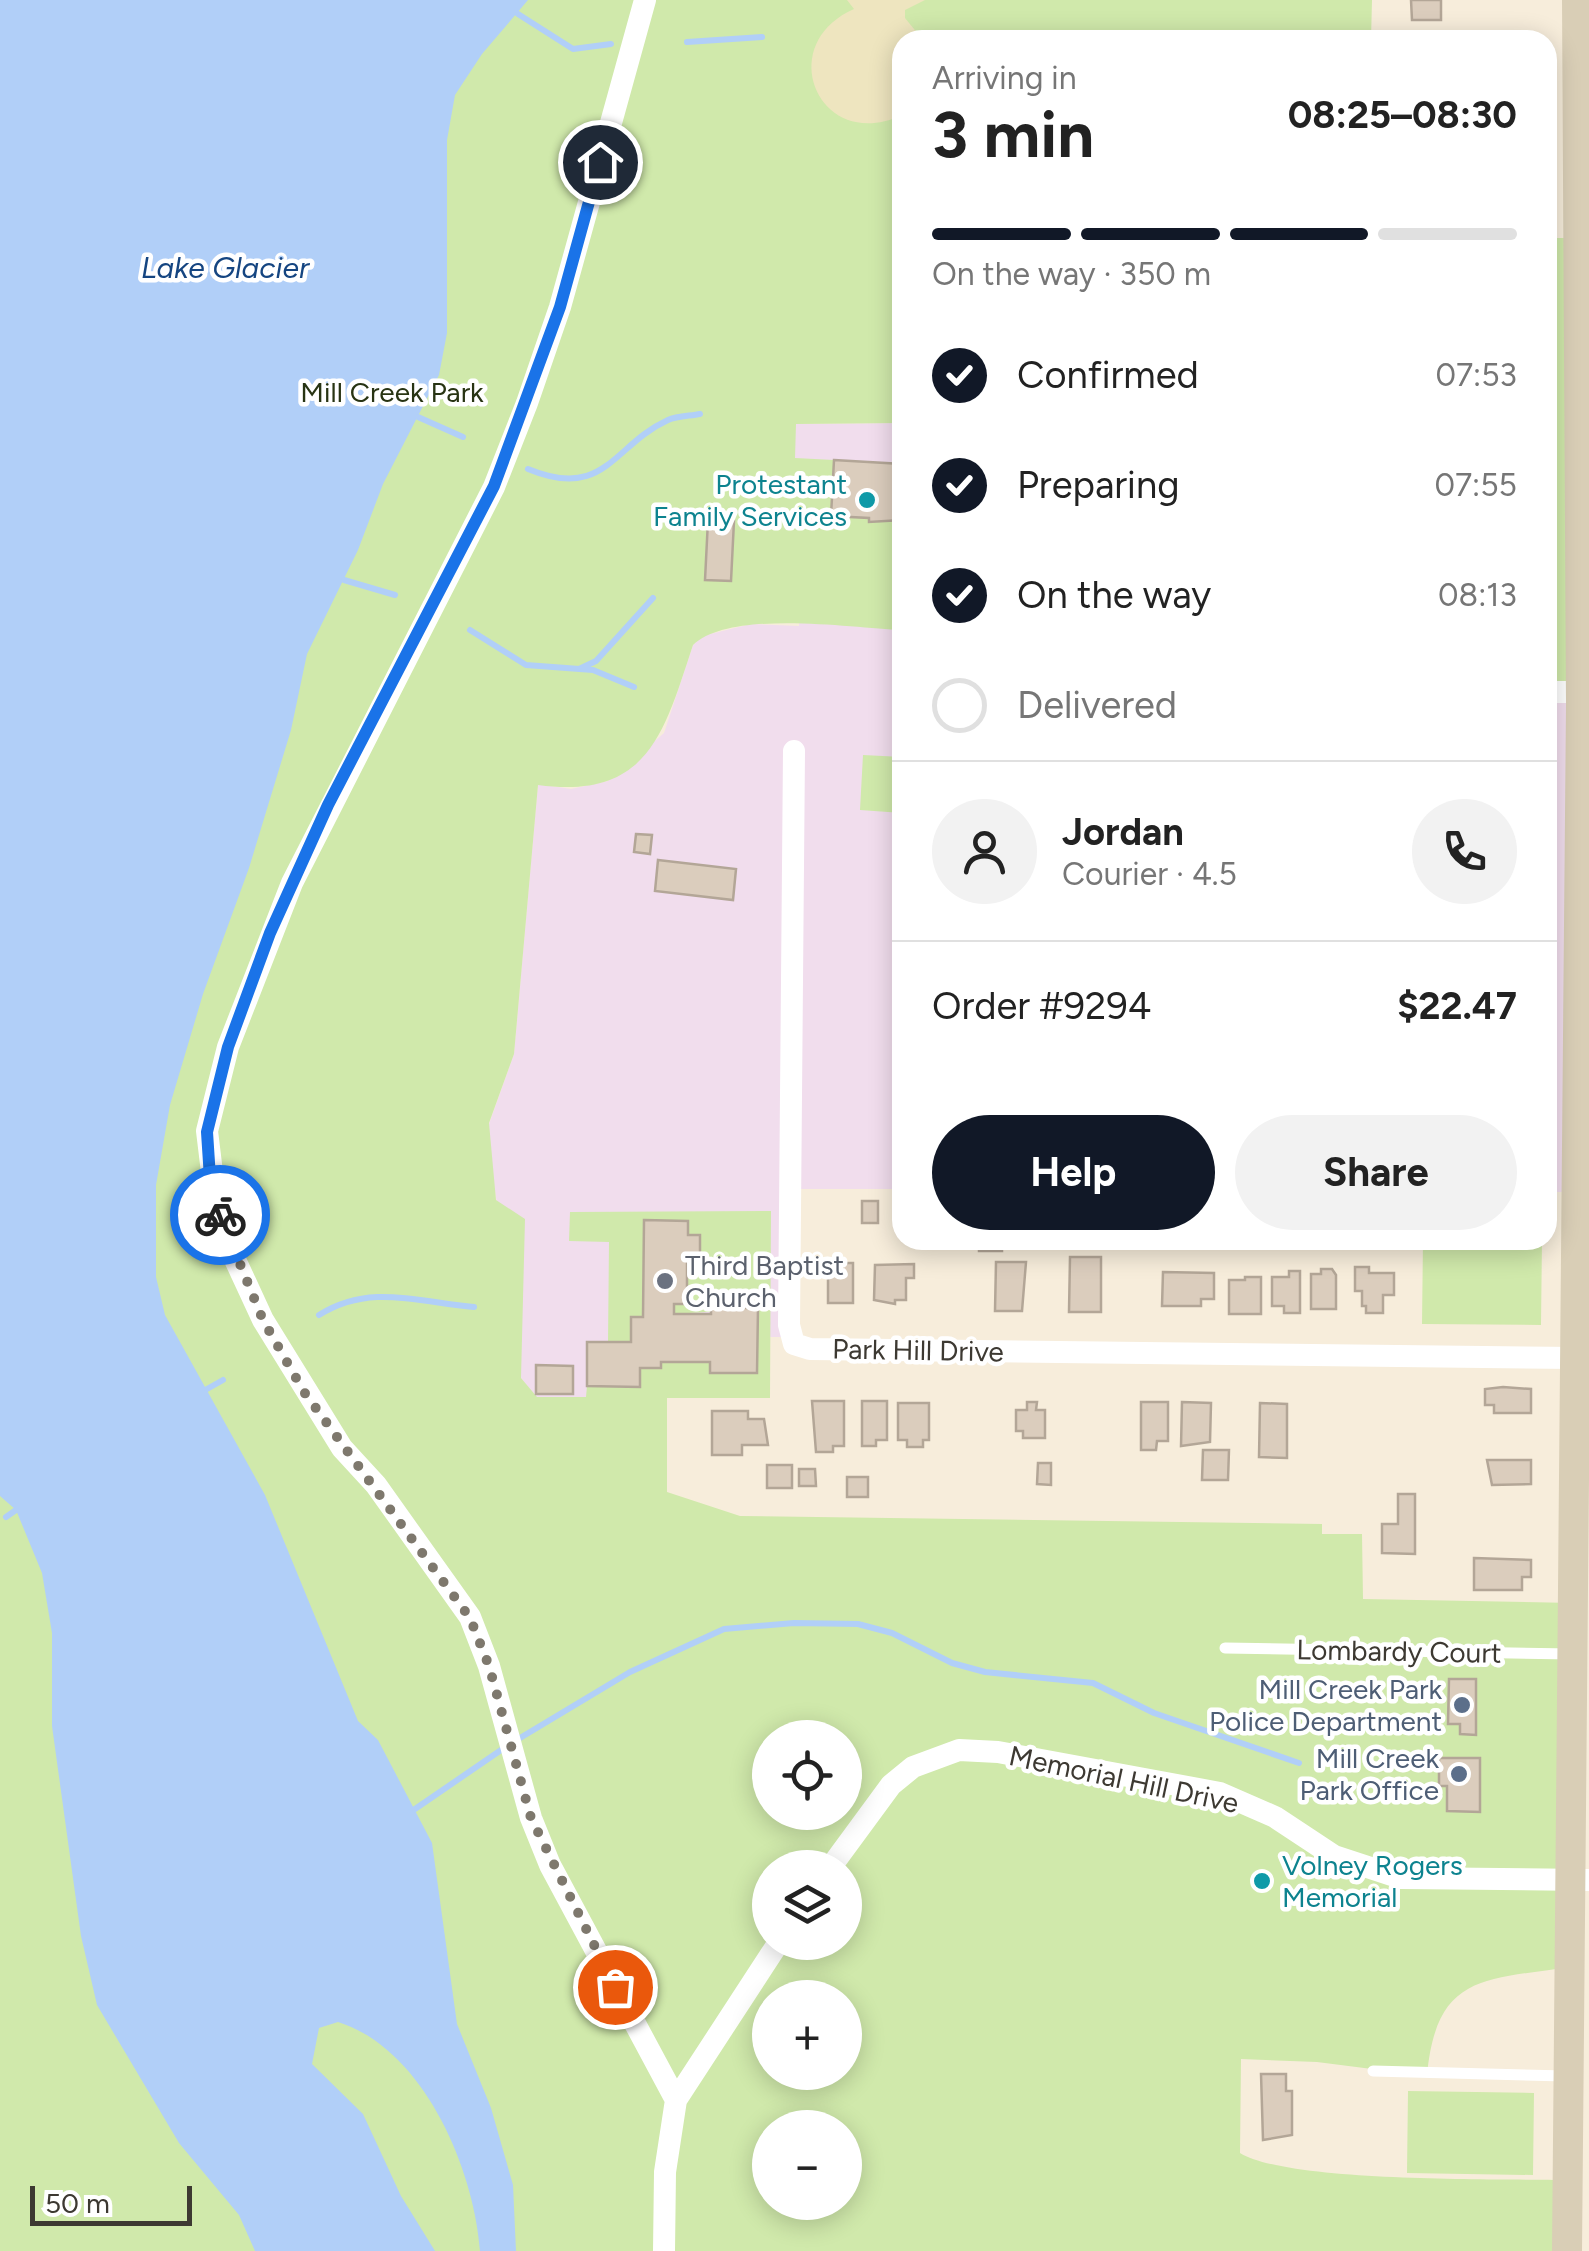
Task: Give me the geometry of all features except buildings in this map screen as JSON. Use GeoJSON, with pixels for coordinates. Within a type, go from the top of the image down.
{"type":"FeatureCollection","features":[{"type":"Feature","properties":{"kind":"main road"},"geometry":{"type":"LineString","coordinates":[[1567,2251],[1578,2201],[1570,2076],[1580,1880],[1572,1654],[1582,1582],[1576,1358],[1583,1294],[1584,58],[1577,0]]}},
{"type":"Feature","properties":{"kind":"street"},"geometry":{"type":"LineString","coordinates":[[646,0],[560,307],[527,403],[494,486],[292,883],[228,1047],[207,1132],[215,1197],[232,1254],[263,1320],[342,1448],[376,1485],[460,1600],[489,1666],[531,1818],[558,1881],[676,2100]]}},
{"type":"Feature","properties":{"kind":"street"},"geometry":{"type":"LineString","coordinates":[[1557,694],[1584,701]]}},
{"type":"Feature","properties":{"kind":"street","name":"Park Hill Drive"},"geometry":{"type":"LineString","coordinates":[[794,752],[789,1326],[794,1344],[810,1348],[1576,1358]]}},
{"type":"Feature","properties":{"kind":"street","name":"Memorial Hill Drive"},"geometry":{"type":"LineString","coordinates":[[843,1850],[891,1785],[913,1766],[959,1750],[998,1752],[1220,1793],[1274,1816],[1334,1856],[1402,1878],[1580,1880]]}},
{"type":"Feature","properties":{"kind":"street"},"geometry":{"type":"LineString","coordinates":[[664,2251],[666,2172],[676,2100],[767,1960]]}},
{"type":"Feature","properties":{"kind":"lane","name":"Lombardy Court"},"geometry":{"type":"LineString","coordinates":[[1225,1648],[1572,1654]]}},
{"type":"Feature","properties":{"kind":"lane"},"geometry":{"type":"LineString","coordinates":[[1374,2071],[1570,2076]]}},
{"type":"Feature","properties":{"kind":"shaded area"},"geometry":{"type":"Polygon","coordinates":[[[892,423],[892,1189],[790,1189],[790,1337],[770,1337],[770,1398],[536,1397],[521,1378],[520,1346],[490,1160],[489,1124],[514,1054],[538,784],[571,789],[608,781],[664,733],[693,645],[702,636],[751,624],[799,626],[805,459],[795,459],[795,424],[892,423]]]}},
{"type":"Feature","properties":{"kind":"shaded area"},"geometry":{"type":"Polygon","coordinates":[[[1557,692],[1581,692],[1577,1192],[1557,1192],[1557,692]]]}},
{"type":"Feature","properties":{"kind":"green space","name":"Mill Creek Park"},"geometry":{"type":"Polygon","coordinates":[[[0,0],[1372,0],[1371,30],[892,30],[892,423],[796,424],[795,458],[834,460],[831,516],[869,518],[869,522],[892,521],[892,629],[793,623],[735,627],[711,634],[693,645],[660,731],[646,753],[628,770],[605,782],[575,787],[538,785],[514,1054],[489,1123],[496,1200],[525,1219],[521,1378],[537,1397],[586,1397],[587,1386],[640,1387],[640,1368],[660,1368],[661,1362],[710,1362],[710,1373],[757,1372],[757,1309],[674,1314],[674,1304],[687,1303],[687,1221],[644,1221],[643,1317],[631,1317],[631,1342],[608,1342],[609,1242],[569,1241],[570,1212],[771,1211],[770,1398],[667,1398],[667,1492],[740,1516],[1322,1524],[1322,1534],[1362,1534],[1363,1599],[1574,1603],[1570,1967],[1489,1980],[1454,2000],[1441,2018],[1432,2043],[1427,2076],[1317,2062],[1241,2059],[1240,2153],[1265,2163],[1348,2174],[1568,2180],[1567,2251],[0,2251],[0,0]]]}},
{"type":"Feature","properties":{"kind":"green space"},"geometry":{"type":"Polygon","coordinates":[[[1557,238],[1578,238],[1581,692],[1557,692],[1557,238]]]}},
{"type":"Feature","properties":{"kind":"green space"},"geometry":{"type":"Polygon","coordinates":[[[863,755],[892,756],[892,812],[860,810],[863,755]]]}},
{"type":"Feature","properties":{"kind":"green space"},"geometry":{"type":"Polygon","coordinates":[[[1423,1250],[1542,1250],[1541,1325],[1422,1324],[1423,1250]]]}},
{"type":"Feature","properties":{"kind":"green space"},"geometry":{"type":"Polygon","coordinates":[[[1408,2091],[1534,2093],[1533,2175],[1407,2173],[1408,2091]]]}},
{"type":"Feature","properties":{"kind":"sand"},"geometry":{"type":"Polygon","coordinates":[[[847,0],[925,0],[905,10],[905,18],[915,30],[892,30],[892,118],[873,123],[848,120],[829,108],[816,90],[812,69],[815,46],[829,25],[854,9],[847,0]]]}},
{"type":"Feature","properties":{"kind":"water","name":"Lake Glacier"},"geometry":{"type":"Polygon","coordinates":[[[0,0],[528,0],[482,54],[455,95],[447,140],[447,333],[439,375],[383,484],[358,550],[307,654],[291,730],[170,1105],[156,1185],[156,1277],[165,1315],[265,1495],[358,1721],[378,1740],[432,1843],[457,2024],[491,2108],[513,2185],[516,2251],[480,2251],[467,2184],[439,2116],[396,2058],[369,2036],[338,2022],[319,2028],[312,2064],[363,2114],[401,2196],[435,2251],[255,2251],[239,2215],[179,2143],[97,2005],[81,1936],[52,1726],[52,1633],[42,1573],[16,1510],[0,1496],[0,0]]]}},
{"type":"Feature","properties":{"kind":"waterway"},"geometry":{"type":"LineString","coordinates":[[518,14],[573,49],[611,44]]}},
{"type":"Feature","properties":{"kind":"waterway"},"geometry":{"type":"LineString","coordinates":[[687,42],[762,37]]}},
{"type":"Feature","properties":{"kind":"waterway"},"geometry":{"type":"LineString","coordinates":[[528,469],[554,477],[592,474],[668,420],[700,414]]}},
{"type":"Feature","properties":{"kind":"waterway"},"geometry":{"type":"LineString","coordinates":[[418,417],[463,437]]}},
{"type":"Feature","properties":{"kind":"waterway"},"geometry":{"type":"LineString","coordinates":[[344,580],[395,595]]}},
{"type":"Feature","properties":{"kind":"waterway"},"geometry":{"type":"LineString","coordinates":[[579,669],[596,661],[653,598]]}},
{"type":"Feature","properties":{"kind":"waterway"},"geometry":{"type":"LineString","coordinates":[[470,630],[526,665],[593,670],[634,687]]}},
{"type":"Feature","properties":{"kind":"waterway"},"geometry":{"type":"LineString","coordinates":[[319,1315],[338,1305],[376,1297],[474,1307]]}},
{"type":"Feature","properties":{"kind":"waterway"},"geometry":{"type":"LineString","coordinates":[[207,1389],[223,1380]]}},
{"type":"Feature","properties":{"kind":"waterway"},"geometry":{"type":"LineString","coordinates":[[6,1517],[16,1510]]}},
{"type":"Feature","properties":{"kind":"waterway"},"geometry":{"type":"LineString","coordinates":[[515,1741],[630,1672],[724,1629],[794,1623],[858,1624],[892,1633],[952,1663],[985,1672],[1093,1683],[1154,1713],[1299,1763]]}},
{"type":"Feature","properties":{"kind":"waterway"},"geometry":{"type":"LineString","coordinates":[[415,1809],[504,1748]]}},
{"type":"Feature","properties":{"kind":"way so far"},"geometry":{"type":"LineString","coordinates":[[220,1215],[232,1254],[263,1320],[304,1392],[470,1618],[489,1666],[531,1818],[550,1865],[615,1987]]}},
{"type":"Feature","properties":{"kind":"place","name":"Protestant Family Services"},"geometry":{"type":"Point","coordinates":[867,500]}},
{"type":"Feature","properties":{"kind":"place","name":"Third Baptist Church"},"geometry":{"type":"Point","coordinates":[665,1281]}},
{"type":"Feature","properties":{"kind":"place","name":"Mill Creek Park Police Department"},"geometry":{"type":"Point","coordinates":[1462,1705]}},
{"type":"Feature","properties":{"kind":"place","name":"Mill Creek Park Office"},"geometry":{"type":"Point","coordinates":[1459,1774]}},
{"type":"Feature","properties":{"kind":"place","name":"Volney Rogers Memorial"},"geometry":{"type":"Point","coordinates":[1262,1881]}},
{"type":"Feature","properties":{"kind":"route"},"geometry":{"type":"LineString","coordinates":[[220,1215],[210,1178],[207,1132],[212,1098],[228,1047],[270,933],[328,805],[494,486],[560,307],[600,162]]}}]}
